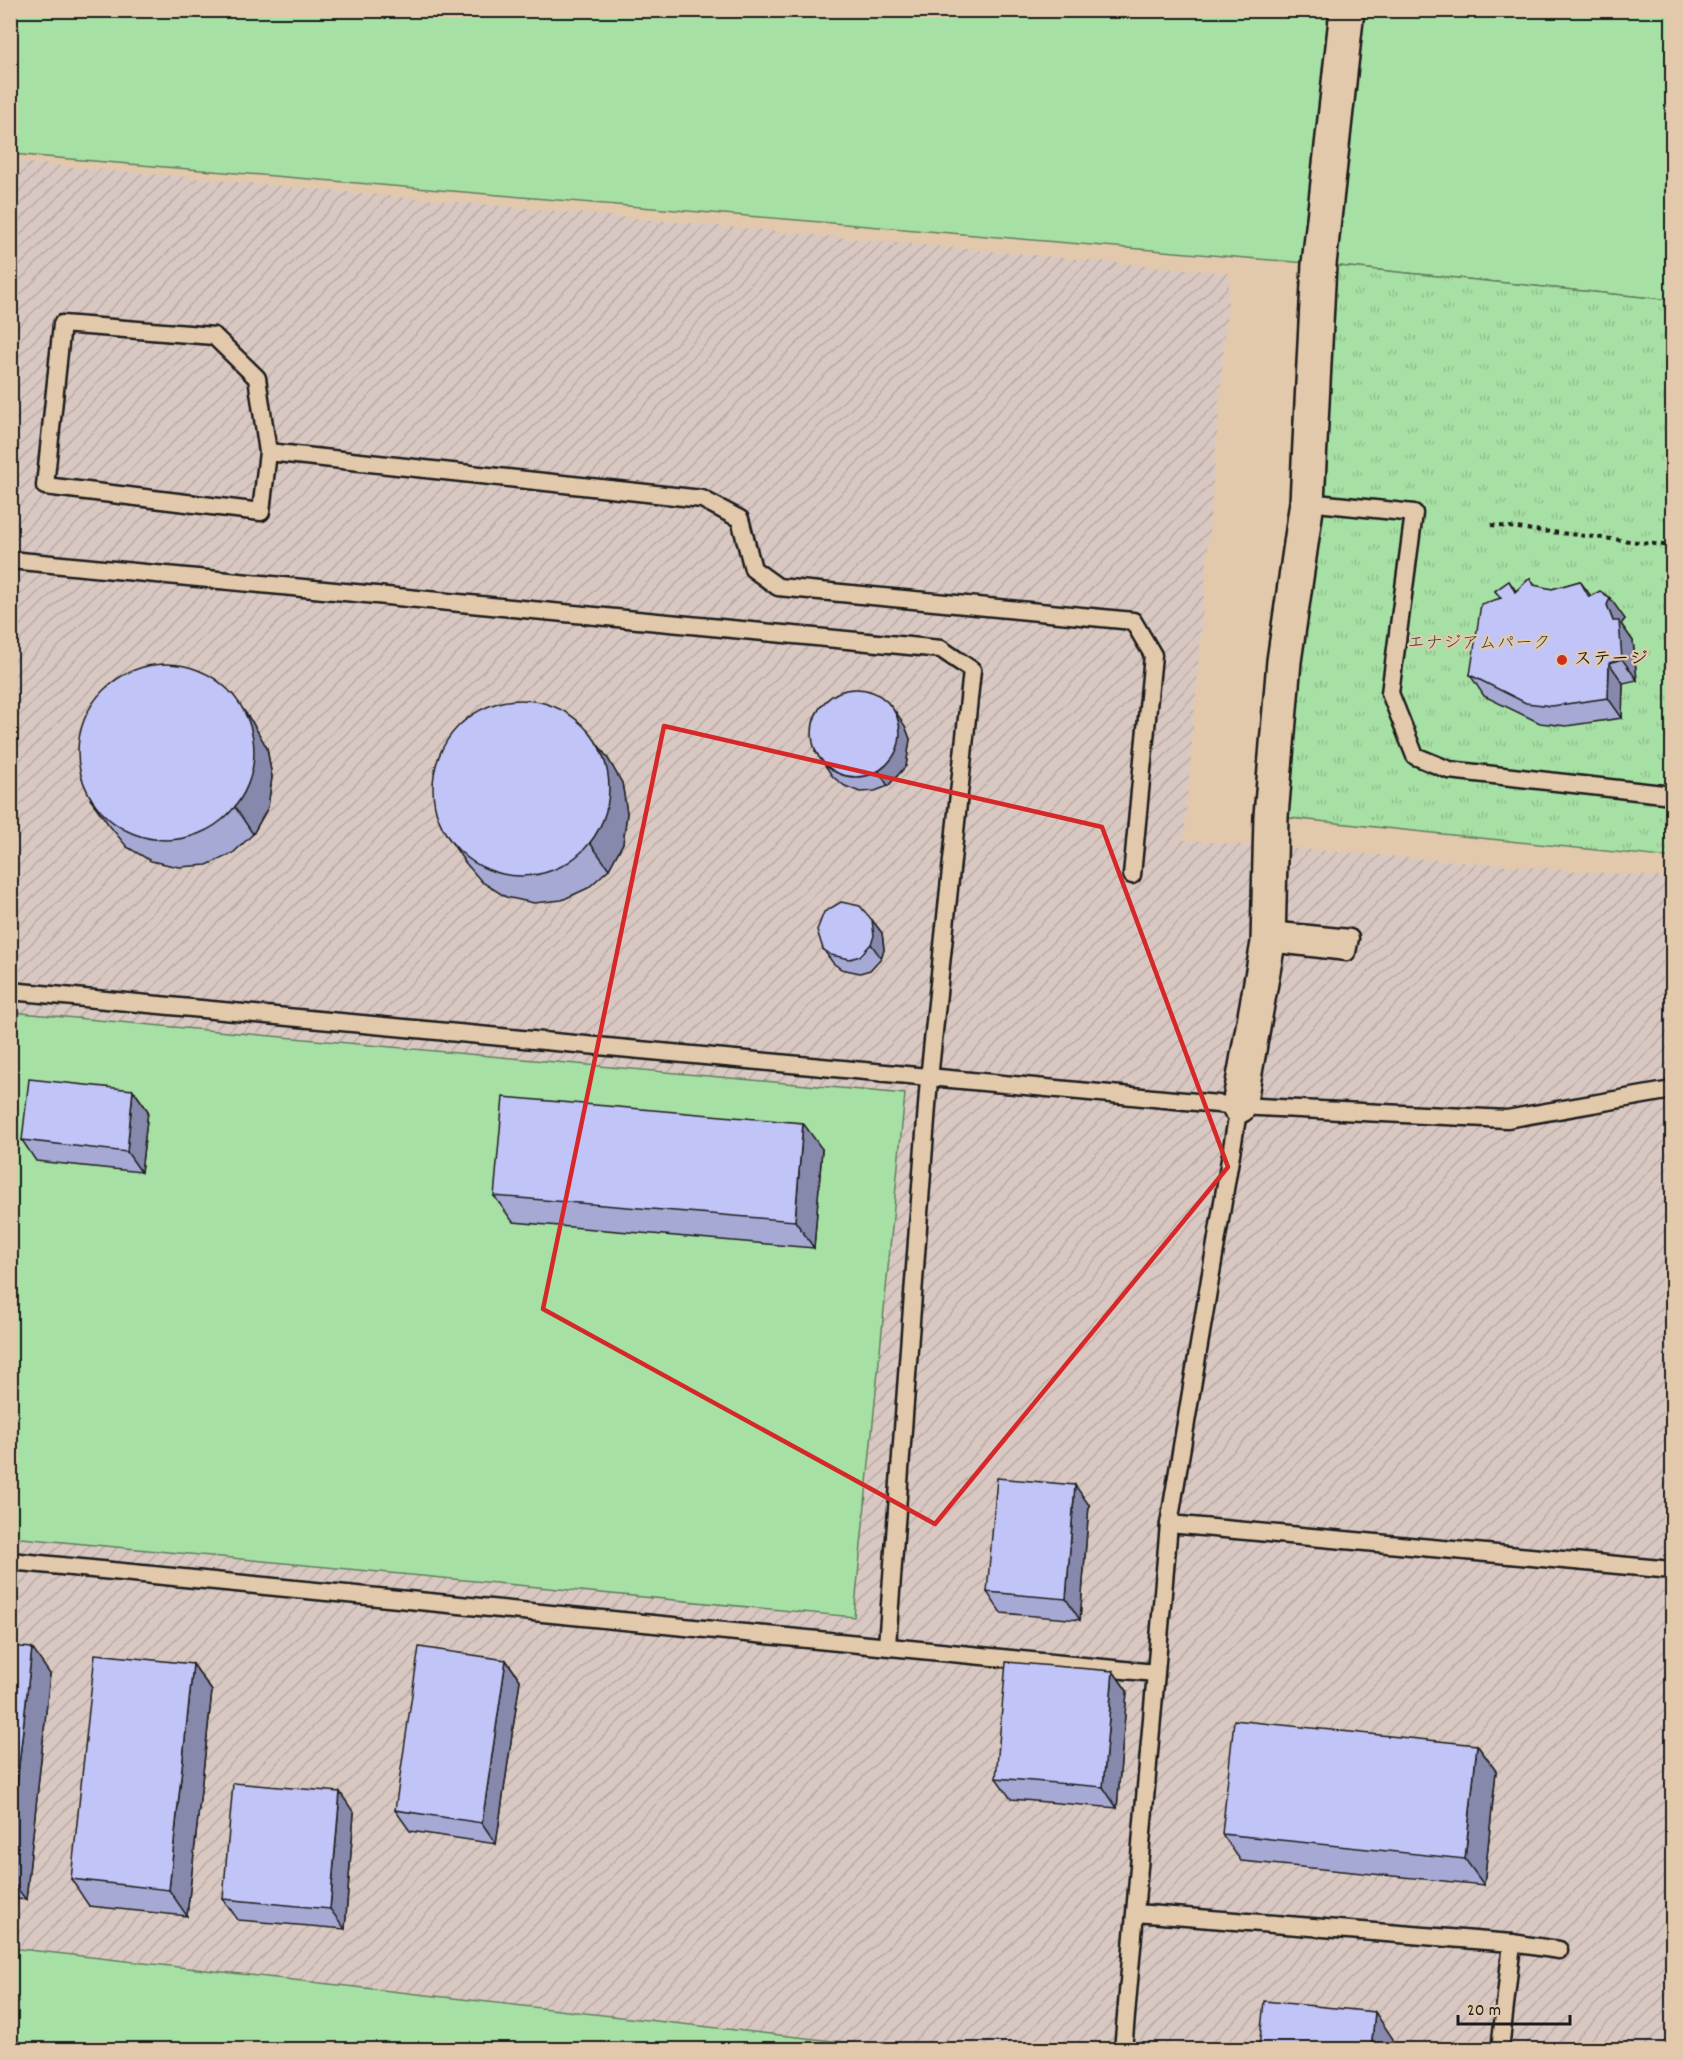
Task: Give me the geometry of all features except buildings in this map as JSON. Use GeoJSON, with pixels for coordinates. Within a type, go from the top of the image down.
{"type":"FeatureCollection","features":[{"type":"Feature","properties":{"kind":"street"},"geometry":{"type":"LineString","coordinates":[[1239,1106],[1269,937],[1271,816],[1284,661],[1307,502],[1319,264],[1347,10]]}},
{"type":"Feature","properties":{"kind":"lane"},"geometry":{"type":"LineString","coordinates":[[62,324],[214,336],[258,378],[268,452],[261,512],[45,486],[62,324]]}},
{"type":"Feature","properties":{"kind":"lane"},"geometry":{"type":"LineString","coordinates":[[268,452],[702,499],[740,519],[753,569],[778,587],[1133,621],[1153,656],[1132,874]]}},
{"type":"Feature","properties":{"kind":"lane"},"geometry":{"type":"LineString","coordinates":[[1307,502],[1414,513],[1390,693],[1415,756],[1449,771],[1672,795]]}},
{"type":"Feature","properties":{"kind":"lane"},"geometry":{"type":"LineString","coordinates":[[10,560],[941,649],[972,670],[929,1079],[886,1645]]}},
{"type":"Feature","properties":{"kind":"lane"},"geometry":{"type":"LineString","coordinates":[[10,991],[929,1079],[1239,1106],[1507,1119],[1672,1090]]}},
{"type":"Feature","properties":{"kind":"lane"},"geometry":{"type":"LineString","coordinates":[[1124,2049],[1169,1524],[1239,1106]]}},
{"type":"Feature","properties":{"kind":"lane"},"geometry":{"type":"LineString","coordinates":[[1169,1524],[1672,1570]]}},
{"type":"Feature","properties":{"kind":"lane"},"geometry":{"type":"LineString","coordinates":[[10,1561],[1155,1673]]}},
{"type":"Feature","properties":{"kind":"lane"},"geometry":{"type":"LineString","coordinates":[[1136,1913],[1512,1943],[1559,1950]]}},
{"type":"Feature","properties":{"kind":"lane"},"geometry":{"type":"LineString","coordinates":[[1500,2049],[1512,1943]]}},
{"type":"Feature","properties":{"kind":"path"},"geometry":{"type":"LineString","coordinates":[[1491,525],[1672,546]]}},
{"type":"Feature","properties":{"kind":"highlighted area"},"geometry":{"type":"Polygon","coordinates":[[[664,726],[1102,827],[1228,1167],[935,1524],[543,1309],[664,726]]]}},
{"type":"Feature","properties":{"kind":"shaded area"},"geometry":{"type":"Polygon","coordinates":[[[10,161],[1230,273],[1184,840],[1672,878],[1672,2049],[11,2049],[10,161]]]}},
{"type":"Feature","properties":{"kind":"green space"},"geometry":{"type":"Polygon","coordinates":[[[10,11],[1672,11],[1672,300],[1319,264],[11,154],[10,11]]]}},
{"type":"Feature","properties":{"kind":"green space","name":"エナジアムパーク"},"geometry":{"type":"Polygon","coordinates":[[[1319,264],[1672,300],[1672,858],[1271,816],[1319,264]]]}},
{"type":"Feature","properties":{"kind":"green space"},"geometry":{"type":"Polygon","coordinates":[[[10,1012],[905,1094],[854,1617],[11,1537],[10,1012]]]}},
{"type":"Feature","properties":{"kind":"green space"},"geometry":{"type":"Polygon","coordinates":[[[11,1948],[904,2049],[11,2049],[11,1948]]]}},
{"type":"Feature","properties":{"kind":"place","name":"ステージ"},"geometry":{"type":"Point","coordinates":[1562,660]}}]}
